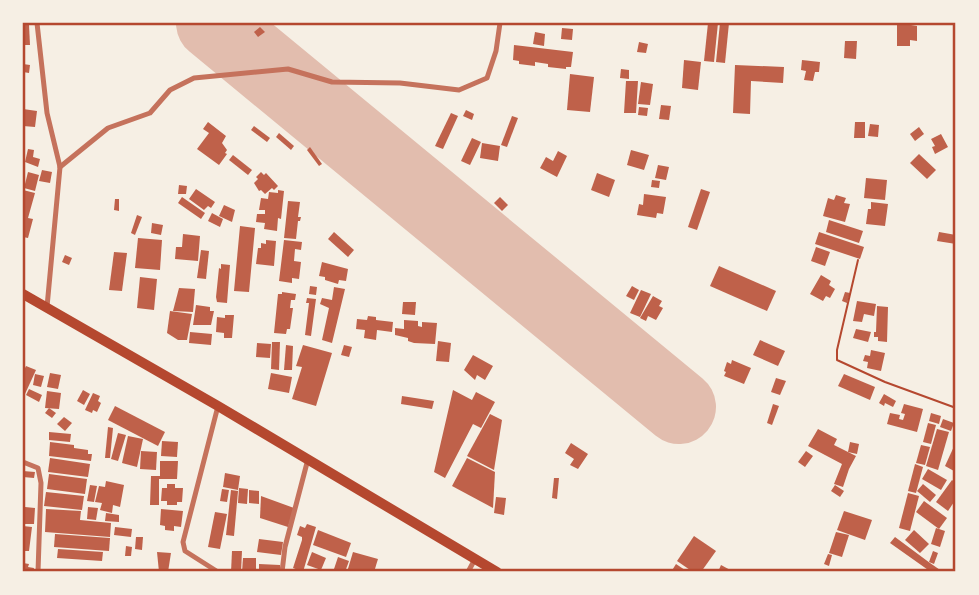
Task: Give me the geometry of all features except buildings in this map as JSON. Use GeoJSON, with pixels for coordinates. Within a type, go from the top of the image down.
{"type":"FeatureCollection","features":[{"type":"Feature","properties":{"kind":"highway"},"geometry":{"type":"LineString","coordinates":[[23,294],[497,572]]}},
{"type":"Feature","properties":{"kind":"street"},"geometry":{"type":"LineString","coordinates":[[37,23],[47,113],[60,167],[47,308]]}},
{"type":"Feature","properties":{"kind":"street"},"geometry":{"type":"LineString","coordinates":[[60,167],[108,128],[150,113],[170,90],[194,78],[288,69],[332,82],[400,83],[459,90],[487,78],[496,51],[500,23]]}},
{"type":"Feature","properties":{"kind":"street"},"geometry":{"type":"LineString","coordinates":[[218,406],[183,542],[185,551],[218,572]]}},
{"type":"Feature","properties":{"kind":"street"},"geometry":{"type":"LineString","coordinates":[[282,572],[285,547],[308,459]]}},
{"type":"Feature","properties":{"kind":"street"},"geometry":{"type":"LineString","coordinates":[[23,461],[38,468],[41,483],[38,572]]}},
{"type":"Feature","properties":{"kind":"street"},"geometry":{"type":"LineString","coordinates":[[468,572],[475,559]]}},
{"type":"Feature","properties":{"kind":"path"},"geometry":{"type":"LineString","coordinates":[[859,260],[836,350],[837,360],[885,382],[956,408]]}},
{"type":"Feature","properties":{"kind":"runway"},"geometry":{"type":"LineString","coordinates":[[213,23],[679,407]]}}]}
